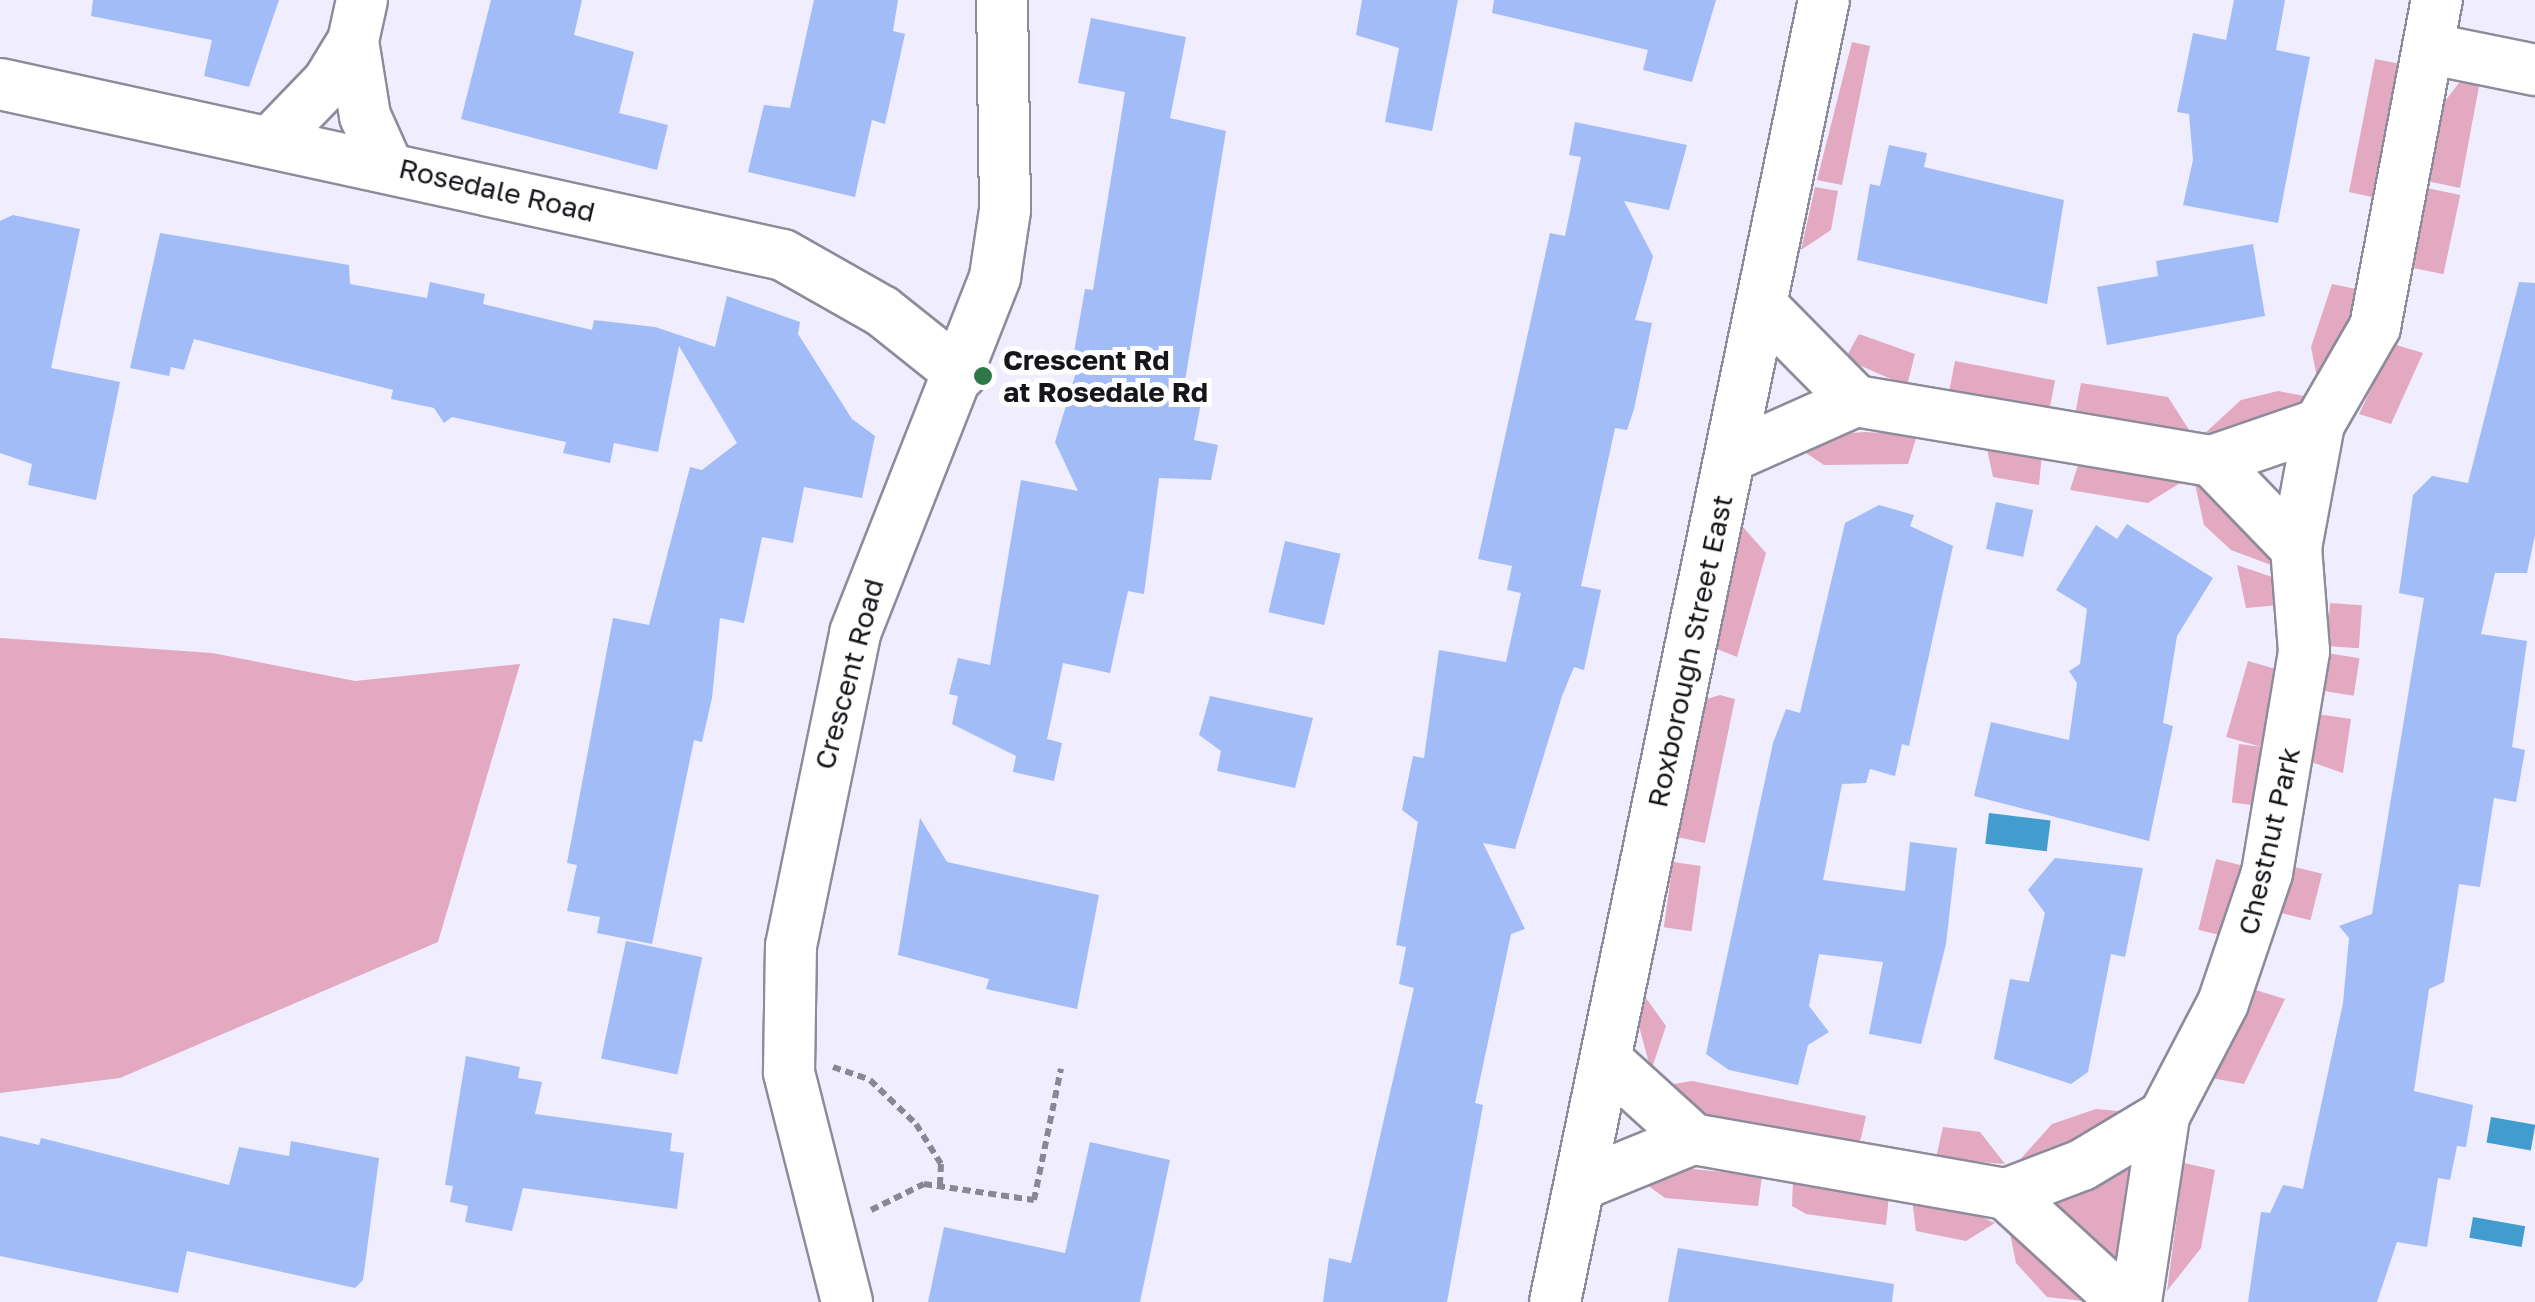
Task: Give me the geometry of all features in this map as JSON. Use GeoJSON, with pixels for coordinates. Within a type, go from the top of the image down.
{"type":"FeatureCollection","features":[{"type":"Feature","properties":{"kind":"street","name":"Crescent Road"},"geometry":{"type":"LineString","coordinates":[[847,1302],[788,1072],[791,946],[854,632],[962,374],[1001,248],[1002,0]]}},
{"type":"Feature","properties":{"kind":"street","name":"Roxborough Street East"},"geometry":{"type":"LineString","coordinates":[[1555,1302],[1824,0]]}},
{"type":"Feature","properties":{"kind":"street","name":"Chestnut Park"},"geometry":{"type":"LineString","coordinates":[[2136,1302],[2164,1116],[2223,1003],[2268,873],[2304,650],[2296,548],[2319,424],[2375,327],[2432,49],[2438,0]]}},
{"type":"Feature","properties":{"kind":"street"},"geometry":{"type":"LineString","coordinates":[[271,141],[296,123],[357,21]]}},
{"type":"Feature","properties":{"kind":"street"},"geometry":{"type":"LineString","coordinates":[[357,21],[365,116],[387,165]]}},
{"type":"Feature","properties":{"kind":"street"},"geometry":{"type":"LineString","coordinates":[[2432,49],[2535,70]]}},
{"type":"Feature","properties":{"kind":"street","name":"Rosedale Road"},"geometry":{"type":"LineString","coordinates":[[0,84],[387,165],[783,255],[882,311],[962,374]]}},
{"type":"Feature","properties":{"kind":"street"},"geometry":{"type":"LineString","coordinates":[[1763,307],[1856,401]]}},
{"type":"Feature","properties":{"kind":"street"},"geometry":{"type":"LineString","coordinates":[[1730,457],[1856,401],[2212,461],[2319,424]]}},
{"type":"Feature","properties":{"kind":"street"},"geometry":{"type":"LineString","coordinates":[[2212,461],[2296,548]]}},
{"type":"Feature","properties":{"kind":"street"},"geometry":{"type":"LineString","coordinates":[[1606,1060],[1693,1139],[2006,1194],[2082,1165],[2164,1116]]}},
{"type":"Feature","properties":{"kind":"street"},"geometry":{"type":"LineString","coordinates":[[1580,1186],[1693,1139]]}},
{"type":"Feature","properties":{"kind":"street"},"geometry":{"type":"LineString","coordinates":[[2006,1194],[2124,1302]]}},
{"type":"Feature","properties":{"kind":"path"},"geometry":{"type":"LineString","coordinates":[[825,1067],[855,1070],[895,1102],[933,1146],[940,1184]]}},
{"type":"Feature","properties":{"kind":"path"},"geometry":{"type":"LineString","coordinates":[[854,1222],[903,1191],[940,1184],[1034,1200],[1061,1069]]}},
{"type":"Feature","properties":{"kind":"shaded area"},"geometry":{"type":"Polygon","coordinates":[[[1852,42],[1870,46],[1842,185],[1817,180],[1852,42]]]}},
{"type":"Feature","properties":{"kind":"shaded area"},"geometry":{"type":"Polygon","coordinates":[[[2375,59],[2406,65],[2372,197],[2349,192],[2375,59]]]}},
{"type":"Feature","properties":{"kind":"shaded area"},"geometry":{"type":"Polygon","coordinates":[[[2462,79],[2480,81],[2460,188],[2427,181],[2442,105],[2462,79]]]}},
{"type":"Feature","properties":{"kind":"shaded area"},"geometry":{"type":"Polygon","coordinates":[[[1815,187],[1838,191],[1831,230],[1801,250],[1815,187]]]}},
{"type":"Feature","properties":{"kind":"shaded area"},"geometry":{"type":"Polygon","coordinates":[[[2427,188],[2460,195],[2443,274],[2410,267],[2427,188]]]}},
{"type":"Feature","properties":{"kind":"shaded area"},"geometry":{"type":"Polygon","coordinates":[[[2332,284],[2365,291],[2319,388],[2311,347],[2332,284]]]}},
{"type":"Feature","properties":{"kind":"shaded area"},"geometry":{"type":"Polygon","coordinates":[[[1859,334],[1915,354],[1907,386],[1845,359],[1859,334]]]}},
{"type":"Feature","properties":{"kind":"shaded area"},"geometry":{"type":"Polygon","coordinates":[[[2393,344],[2423,353],[2391,424],[2359,414],[2393,344]]]}},
{"type":"Feature","properties":{"kind":"shaded area"},"geometry":{"type":"Polygon","coordinates":[[[1955,361],[2055,380],[2049,414],[1949,394],[1955,361]]]}},
{"type":"Feature","properties":{"kind":"shaded area"},"geometry":{"type":"Polygon","coordinates":[[[2081,383],[2168,397],[2191,433],[2075,415],[2081,383]]]}},
{"type":"Feature","properties":{"kind":"shaded area"},"geometry":{"type":"Polygon","coordinates":[[[2278,391],[2310,397],[2292,412],[2204,434],[2241,400],[2278,391]]]}},
{"type":"Feature","properties":{"kind":"shaded area"},"geometry":{"type":"Polygon","coordinates":[[[1838,434],[1917,435],[1908,464],[1824,465],[1797,447],[1838,434]]]}},
{"type":"Feature","properties":{"kind":"shaded area"},"geometry":{"type":"Polygon","coordinates":[[[1986,445],[2042,454],[2039,485],[1993,477],[1986,445]]]}},
{"type":"Feature","properties":{"kind":"shaded area"},"geometry":{"type":"Polygon","coordinates":[[[2080,459],[2185,480],[2148,503],[2070,490],[2080,459]]]}},
{"type":"Feature","properties":{"kind":"shaded area"},"geometry":{"type":"Polygon","coordinates":[[[2195,484],[2263,544],[2271,565],[2231,550],[2204,525],[2195,484]]]}},
{"type":"Feature","properties":{"kind":"shaded area"},"geometry":{"type":"Polygon","coordinates":[[[1742,526],[1766,553],[1737,657],[1717,649],[1742,526]]]}},
{"type":"Feature","properties":{"kind":"shaded area"},"geometry":{"type":"Polygon","coordinates":[[[2237,565],[2275,578],[2280,605],[2246,608],[2237,565]]]}},
{"type":"Feature","properties":{"kind":"shaded area"},"geometry":{"type":"Polygon","coordinates":[[[2330,603],[2362,605],[2359,648],[2327,646],[2330,603]]]}},
{"type":"Feature","properties":{"kind":"shaded area"},"geometry":{"type":"Polygon","coordinates":[[[0,638],[212,653],[355,681],[520,664],[438,942],[120,1078],[0,1093],[0,638]]]}},
{"type":"Feature","properties":{"kind":"shaded area"},"geometry":{"type":"Polygon","coordinates":[[[2327,653],[2360,658],[2354,696],[2321,691],[2327,653]]]}},
{"type":"Feature","properties":{"kind":"shaded area"},"geometry":{"type":"Polygon","coordinates":[[[2248,661],[2282,671],[2260,747],[2226,737],[2248,661]]]}},
{"type":"Feature","properties":{"kind":"shaded area"},"geometry":{"type":"Polygon","coordinates":[[[1720,695],[1735,699],[1705,843],[1677,837],[1707,699],[1720,695]]]}},
{"type":"Feature","properties":{"kind":"shaded area"},"geometry":{"type":"Polygon","coordinates":[[[2317,714],[2351,719],[2343,773],[2311,762],[2317,714]]]}},
{"type":"Feature","properties":{"kind":"shaded area"},"geometry":{"type":"Polygon","coordinates":[[[2239,744],[2271,748],[2264,806],[2232,803],[2239,744]]]}},
{"type":"Feature","properties":{"kind":"shaded area"},"geometry":{"type":"Polygon","coordinates":[[[2216,859],[2247,867],[2229,938],[2198,930],[2216,859]]]}},
{"type":"Feature","properties":{"kind":"shaded area"},"geometry":{"type":"Polygon","coordinates":[[[1673,862],[1701,866],[1692,931],[1664,927],[1673,862]]]}},
{"type":"Feature","properties":{"kind":"shaded area"},"geometry":{"type":"Polygon","coordinates":[[[2291,866],[2322,874],[2310,920],[2279,913],[2291,866]]]}},
{"type":"Feature","properties":{"kind":"shaded area"},"geometry":{"type":"Polygon","coordinates":[[[2252,989],[2285,999],[2244,1084],[2211,1078],[2252,989]]]}},
{"type":"Feature","properties":{"kind":"shaded area"},"geometry":{"type":"Polygon","coordinates":[[[1646,998],[1666,1026],[1651,1071],[1639,1026],[1646,998]]]}},
{"type":"Feature","properties":{"kind":"shaded area"},"geometry":{"type":"Polygon","coordinates":[[[1692,1081],[1866,1116],[1861,1138],[1857,1145],[1701,1116],[1662,1086],[1692,1081]]]}},
{"type":"Feature","properties":{"kind":"shaded area"},"geometry":{"type":"Polygon","coordinates":[[[2096,1109],[2129,1112],[2114,1128],[2017,1163],[2052,1124],[2096,1109]]]}},
{"type":"Feature","properties":{"kind":"shaded area"},"geometry":{"type":"Polygon","coordinates":[[[1943,1127],[1980,1132],[2005,1164],[1936,1158],[1943,1127]]]}},
{"type":"Feature","properties":{"kind":"shaded area"},"geometry":{"type":"Polygon","coordinates":[[[2136,1154],[2123,1277],[2030,1196],[2136,1154]]]}},
{"type":"Feature","properties":{"kind":"shaded area"},"geometry":{"type":"Polygon","coordinates":[[[2184,1163],[2215,1170],[2201,1248],[2167,1291],[2184,1163]]]}},
{"type":"Feature","properties":{"kind":"shaded area"},"geometry":{"type":"Polygon","coordinates":[[[1684,1168],[1762,1176],[1758,1206],[1665,1198],[1643,1182],[1684,1168]]]}},
{"type":"Feature","properties":{"kind":"shaded area"},"geometry":{"type":"Polygon","coordinates":[[[1793,1180],[1889,1195],[1886,1225],[1806,1214],[1792,1206],[1793,1180]]]}},
{"type":"Feature","properties":{"kind":"shaded area"},"geometry":{"type":"Polygon","coordinates":[[[1912,1199],[1971,1212],[1995,1223],[1966,1241],[1916,1231],[1912,1199]]]}},
{"type":"Feature","properties":{"kind":"shaded area"},"geometry":{"type":"Polygon","coordinates":[[[2009,1228],[2093,1302],[2047,1297],[2016,1263],[2009,1228]]]}},
{"type":"Feature","properties":{"kind":"water"},"geometry":{"type":"Polygon","coordinates":[[[1989,813],[2051,821],[2047,851],[1985,844],[1989,813]]]}},
{"type":"Feature","properties":{"kind":"water"},"geometry":{"type":"Polygon","coordinates":[[[2491,1117],[2535,1125],[2531,1150],[2486,1143],[2491,1117]]]}},
{"type":"Feature","properties":{"kind":"water"},"geometry":{"type":"Polygon","coordinates":[[[2473,1217],[2525,1226],[2522,1247],[2469,1238],[2473,1217]]]}},
{"type":"Feature","properties":{"kind":"building"},"geometry":{"type":"Polygon","coordinates":[[[93,0],[279,0],[249,87],[204,76],[212,40],[91,16],[93,0]]]}},
{"type":"Feature","properties":{"kind":"building"},"geometry":{"type":"Polygon","coordinates":[[[491,0],[582,0],[574,35],[634,52],[619,113],[668,125],[657,170],[461,119],[491,0]]]}},
{"type":"Feature","properties":{"kind":"building"},"geometry":{"type":"Polygon","coordinates":[[[814,0],[898,0],[893,31],[905,34],[885,124],[872,120],[855,197],[748,172],[764,105],[790,108],[814,0]]]}},
{"type":"Feature","properties":{"kind":"building"},"geometry":{"type":"Polygon","coordinates":[[[1362,0],[1458,0],[1432,131],[1385,122],[1399,48],[1356,35],[1362,0]]]}},
{"type":"Feature","properties":{"kind":"building"},"geometry":{"type":"Polygon","coordinates":[[[1494,0],[1716,0],[1692,82],[1643,70],[1648,50],[1492,13],[1494,0]]]}},
{"type":"Feature","properties":{"kind":"building"},"geometry":{"type":"Polygon","coordinates":[[[2234,0],[2285,0],[2276,50],[2310,57],[2278,223],[2183,205],[2193,160],[2189,114],[2177,112],[2193,33],[2226,40],[2234,0]]]}},
{"type":"Feature","properties":{"kind":"building"},"geometry":{"type":"Polygon","coordinates":[[[1091,18],[1186,37],[1170,118],[1226,131],[1182,399],[1201,403],[1194,440],[1218,445],[1211,480],[1159,478],[1144,594],[1128,591],[1110,673],[1063,663],[1047,739],[1062,743],[1054,781],[1013,772],[1016,756],[952,724],[958,696],[949,694],[958,658],[990,665],[1021,480],[1078,491],[1055,442],[1080,359],[1073,358],[1085,289],[1093,290],[1125,92],[1078,83],[1091,18]]]}},
{"type":"Feature","properties":{"kind":"building"},"geometry":{"type":"Polygon","coordinates":[[[1575,122],[1687,145],[1669,210],[1624,201],[1653,256],[1635,320],[1652,323],[1627,430],[1615,428],[1581,586],[1601,590],[1584,670],[1574,667],[1562,696],[1515,849],[1483,843],[1525,929],[1511,934],[1475,1103],[1483,1105],[1447,1302],[1323,1302],[1329,1258],[1351,1263],[1414,988],[1399,984],[1406,947],[1396,945],[1418,822],[1402,810],[1413,756],[1424,758],[1439,650],[1506,662],[1521,593],[1507,590],[1512,566],[1478,559],[1550,233],[1565,236],[1581,157],[1569,155],[1575,122]]]}},
{"type":"Feature","properties":{"kind":"building"},"geometry":{"type":"Polygon","coordinates":[[[1889,145],[1927,153],[1924,167],[2064,200],[2047,304],[1857,260],[1870,184],[1880,186],[1889,145]]]}},
{"type":"Feature","properties":{"kind":"building"},"geometry":{"type":"Polygon","coordinates":[[[13,215],[80,229],[51,368],[120,382],[96,500],[28,485],[32,464],[0,453],[0,221],[13,215]]]}},
{"type":"Feature","properties":{"kind":"building"},"geometry":{"type":"Polygon","coordinates":[[[160,233],[349,265],[350,284],[427,298],[430,282],[485,294],[483,304],[592,330],[594,320],[655,327],[715,347],[727,296],[800,322],[798,334],[852,419],[875,436],[862,498],[804,487],[793,543],[762,537],[744,623],[720,618],[712,698],[702,742],[694,740],[652,944],[597,933],[600,917],[567,911],[577,865],[567,863],[613,618],[649,625],[690,467],[702,470],[737,443],[679,346],[658,452],[614,443],[610,463],[563,453],[566,442],[452,417],[444,423],[434,408],[391,399],[393,390],[194,339],[184,370],[171,367],[169,376],[130,368],[160,233]]]}},
{"type":"Feature","properties":{"kind":"building"},"geometry":{"type":"Polygon","coordinates":[[[2253,244],[2265,316],[2107,345],[2097,287],[2158,276],[2156,261],[2253,244]]]}},
{"type":"Feature","properties":{"kind":"building"},"geometry":{"type":"Polygon","coordinates":[[[2519,282],[2535,283],[2535,535],[2527,573],[2495,573],[2481,634],[2527,641],[2512,747],[2525,750],[2516,802],[2494,798],[2480,887],[2459,884],[2444,982],[2429,989],[2414,1091],[2473,1105],[2466,1147],[2457,1146],[2450,1180],[2438,1178],[2427,1247],[2397,1242],[2377,1302],[2248,1302],[2261,1212],[2270,1213],[2283,1185],[2303,1189],[2343,1003],[2349,938],[2339,926],[2372,914],[2424,598],[2399,593],[2413,495],[2432,476],[2468,483],[2519,282]]]}},
{"type":"Feature","properties":{"kind":"building"},"geometry":{"type":"Polygon","coordinates":[[[1996,502],[2033,510],[2023,557],[1986,549],[1996,502]]]}},
{"type":"Feature","properties":{"kind":"building"},"geometry":{"type":"Polygon","coordinates":[[[1879,505],[1914,515],[1910,526],[1953,546],[1909,746],[1902,744],[1895,776],[1870,769],[1866,783],[1842,784],[1823,880],[1905,891],[1910,842],[1957,848],[1946,944],[1921,1044],[1869,1034],[1883,962],[1819,954],[1809,1006],[1829,1032],[1808,1045],[1798,1085],[1729,1070],[1706,1054],[1773,743],[1786,709],[1800,713],[1845,523],[1879,505]]]}},
{"type":"Feature","properties":{"kind":"building"},"geometry":{"type":"Polygon","coordinates":[[[2127,524],[2213,578],[2177,636],[2163,723],[2173,726],[2149,841],[1974,796],[1991,722],[2069,740],[2077,683],[2069,671],[2080,664],[2087,609],[2056,590],[2096,525],[2117,539],[2127,524]]]}},
{"type":"Feature","properties":{"kind":"building"},"geometry":{"type":"Polygon","coordinates":[[[1285,541],[1341,554],[1324,625],[1269,612],[1285,541]]]}},
{"type":"Feature","properties":{"kind":"building"},"geometry":{"type":"Polygon","coordinates":[[[1210,696],[1313,718],[1295,788],[1217,771],[1221,751],[1199,735],[1210,696]]]}},
{"type":"Feature","properties":{"kind":"building"},"geometry":{"type":"Polygon","coordinates":[[[920,818],[947,862],[1099,895],[1077,1009],[986,989],[989,979],[898,955],[920,818]]]}},
{"type":"Feature","properties":{"kind":"building"},"geometry":{"type":"Polygon","coordinates":[[[2055,858],[2143,868],[2125,957],[2111,954],[2088,1072],[2071,1084],[1994,1059],[2010,979],[2029,982],[2045,913],[2028,890],[2055,858]]]}},
{"type":"Feature","properties":{"kind":"building"},"geometry":{"type":"Polygon","coordinates":[[[626,941],[702,957],[677,1075],[601,1058],[626,941]]]}},
{"type":"Feature","properties":{"kind":"building"},"geometry":{"type":"Polygon","coordinates":[[[466,1056],[520,1067],[518,1078],[542,1082],[535,1114],[672,1133],[670,1151],[684,1153],[677,1209],[523,1188],[512,1231],[465,1222],[468,1206],[450,1202],[453,1186],[445,1185],[466,1056]]]}},
{"type":"Feature","properties":{"kind":"building"},"geometry":{"type":"Polygon","coordinates":[[[0,1136],[39,1145],[41,1138],[229,1185],[239,1147],[289,1156],[291,1141],[379,1158],[363,1280],[355,1288],[187,1251],[178,1293],[0,1256],[0,1136]]]}},
{"type":"Feature","properties":{"kind":"building"},"geometry":{"type":"Polygon","coordinates":[[[1090,1142],[1170,1160],[1140,1302],[928,1302],[944,1227],[1065,1253],[1090,1142]]]}},
{"type":"Feature","properties":{"kind":"building"},"geometry":{"type":"Polygon","coordinates":[[[1678,1248],[1894,1284],[1892,1302],[1668,1302],[1678,1248]]]}},
{"type":"Feature","properties":{"kind":"place","name":"Crescent Rd at Rosedale Rd"},"geometry":{"type":"Point","coordinates":[983,376]}}]}
